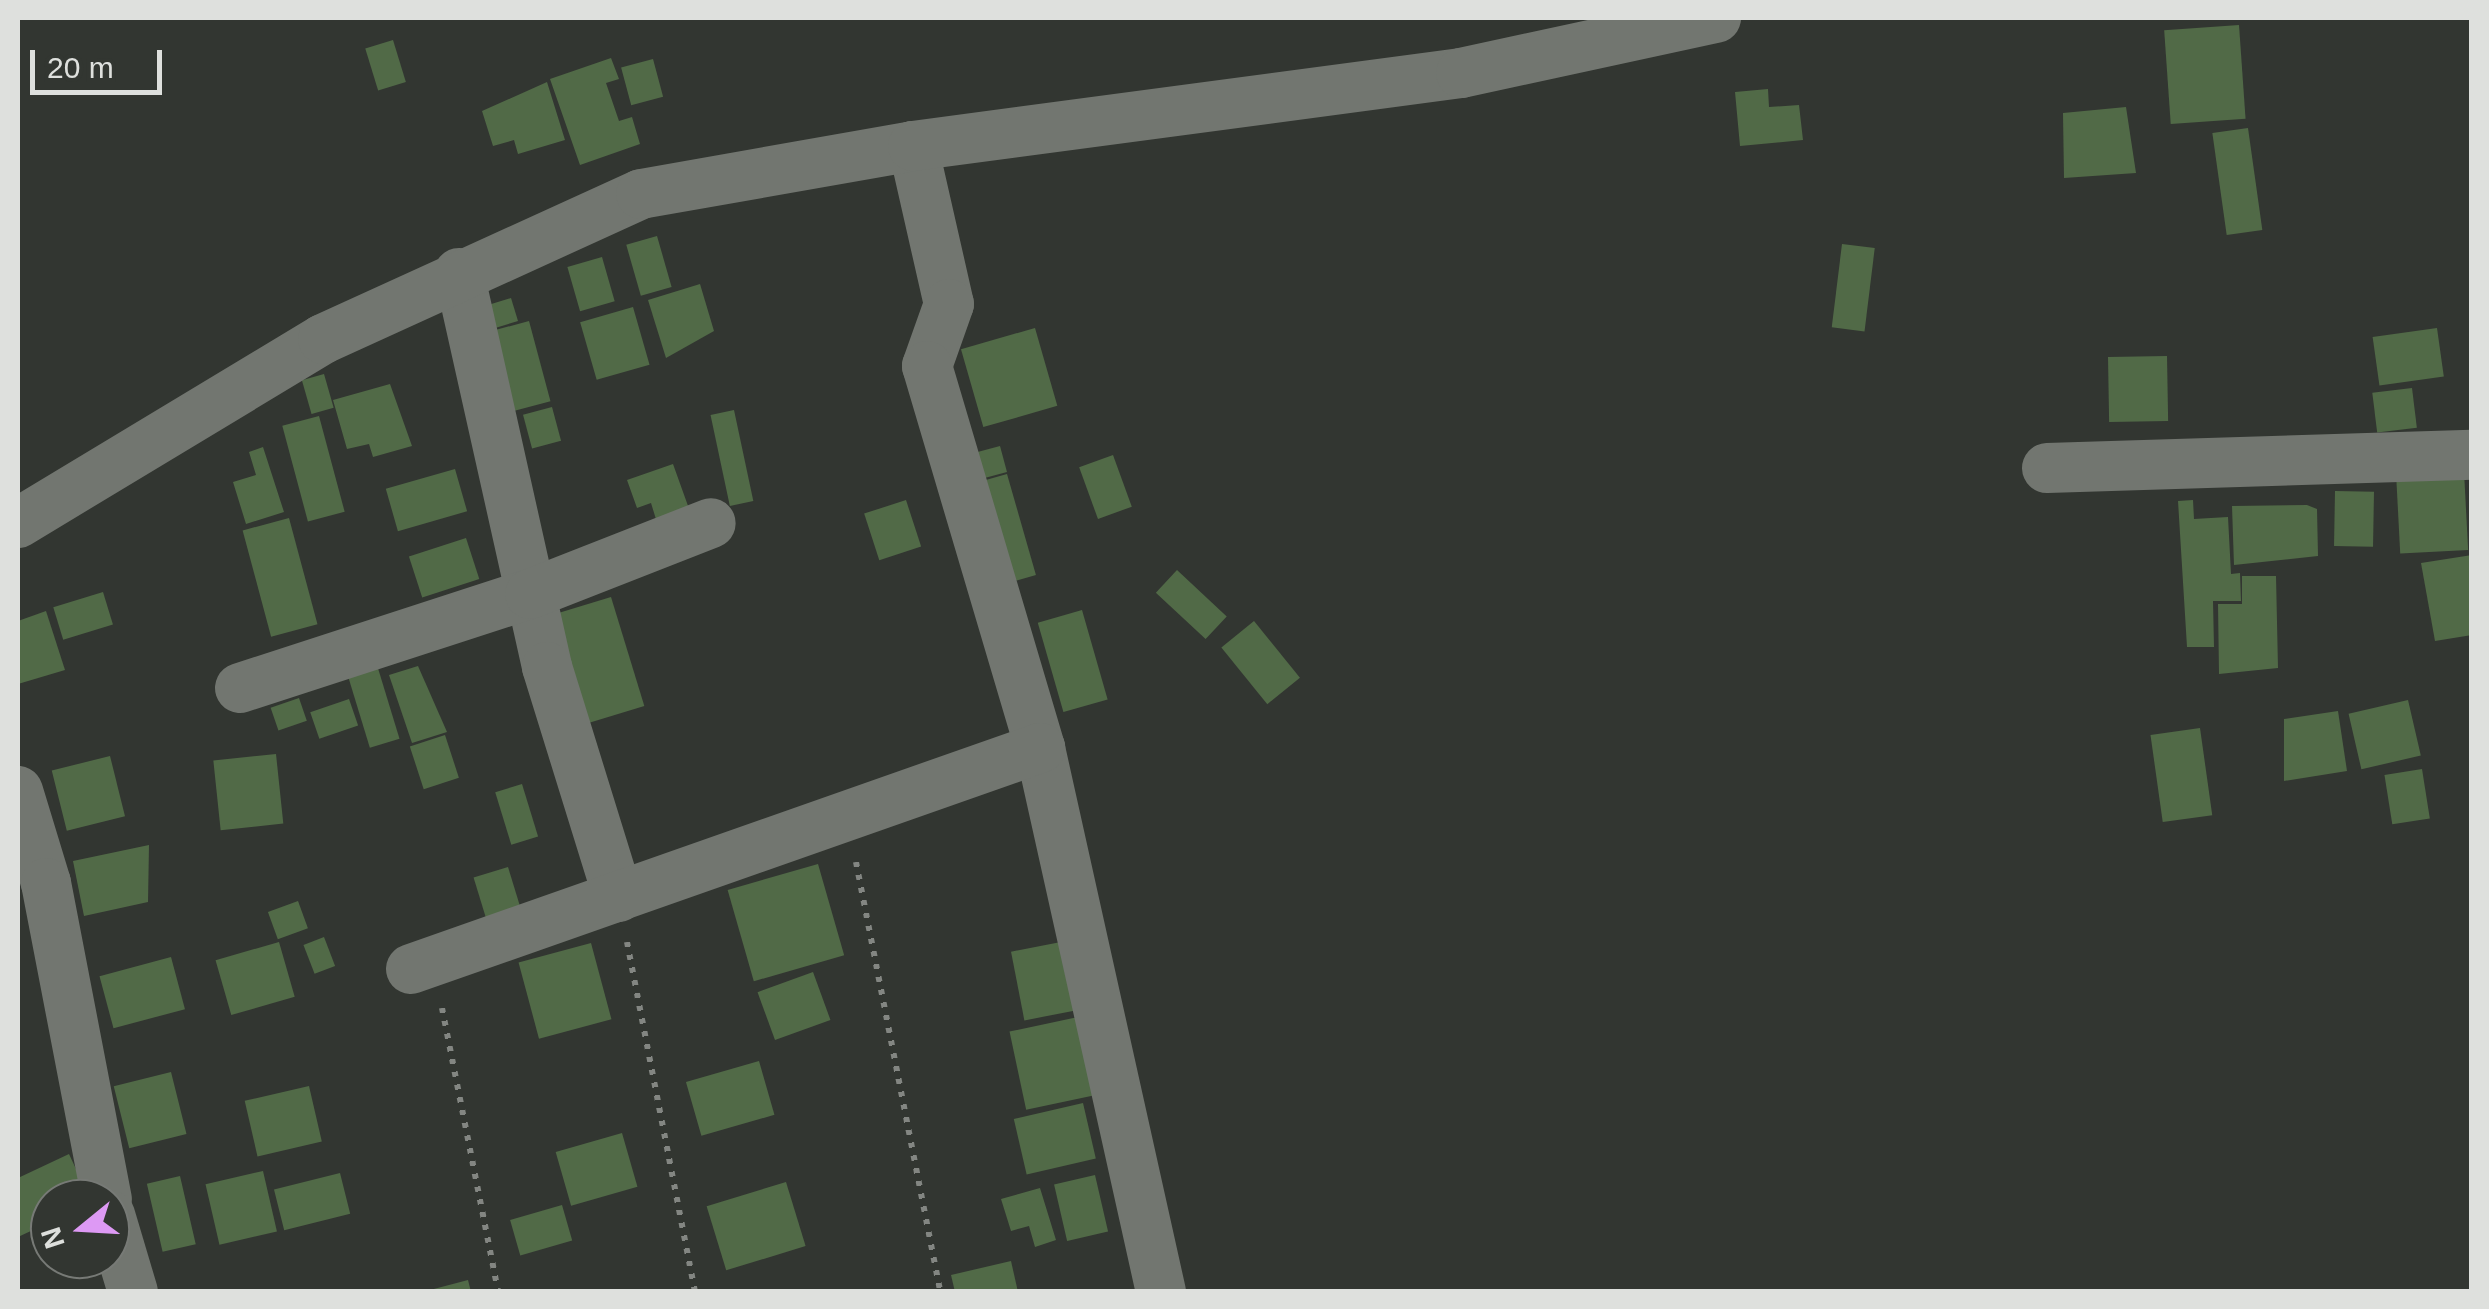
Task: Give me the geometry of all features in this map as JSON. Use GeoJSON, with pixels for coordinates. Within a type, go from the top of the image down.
{"type":"FeatureCollection","features":[{"type":"Feature","properties":{"kind":"street"},"geometry":{"type":"LineString","coordinates":[[18,523],[323,339],[459,273],[640,194],[913,146],[1461,73],[1716,18]]}},
{"type":"Feature","properties":{"kind":"street"},"geometry":{"type":"LineString","coordinates":[[913,146],[949,304],[927,366],[1040,748],[1161,1292]]}},
{"type":"Feature","properties":{"kind":"street"},"geometry":{"type":"LineString","coordinates":[[459,273],[530,594],[618,896]]}},
{"type":"Feature","properties":{"kind":"street"},"geometry":{"type":"LineString","coordinates":[[2046,468],[2472,455]]}},
{"type":"Feature","properties":{"kind":"street"},"geometry":{"type":"LineString","coordinates":[[240,688],[530,594],[711,522]]}},
{"type":"Feature","properties":{"kind":"street"},"geometry":{"type":"LineString","coordinates":[[422,966],[1040,748]]}},
{"type":"Feature","properties":{"kind":"street"},"geometry":{"type":"LineString","coordinates":[[18,791],[46,883],[103,1179]]}},
{"type":"Feature","properties":{"kind":"path"},"geometry":{"type":"LineString","coordinates":[[847,816],[940,1292]]}},
{"type":"Feature","properties":{"kind":"path"},"geometry":{"type":"LineString","coordinates":[[618,896],[696,1292]]}},
{"type":"Feature","properties":{"kind":"path"},"geometry":{"type":"LineString","coordinates":[[422,966],[498,1292]]}},
{"type":"Feature","properties":{"kind":"building"},"geometry":{"type":"Polygon","coordinates":[[[2239,25],[2246,119],[2171,124],[2164,30],[2239,25]]]}},
{"type":"Feature","properties":{"kind":"building"},"geometry":{"type":"Polygon","coordinates":[[[393,40],[406,82],[378,91],[365,48],[393,40]]]}},
{"type":"Feature","properties":{"kind":"building"},"geometry":{"type":"Polygon","coordinates":[[[611,58],[619,79],[606,83],[619,121],[632,117],[640,144],[580,165],[550,79],[611,58]]]}},
{"type":"Feature","properties":{"kind":"building"},"geometry":{"type":"Polygon","coordinates":[[[653,59],[663,97],[631,105],[621,68],[653,59]]]}},
{"type":"Feature","properties":{"kind":"building"},"geometry":{"type":"Polygon","coordinates":[[[547,82],[565,140],[518,154],[514,140],[493,146],[482,111],[547,82]]]}},
{"type":"Feature","properties":{"kind":"building"},"geometry":{"type":"Polygon","coordinates":[[[1768,89],[1769,107],[1799,105],[1803,140],[1740,146],[1735,92],[1768,89]]]}},
{"type":"Feature","properties":{"kind":"building"},"geometry":{"type":"Polygon","coordinates":[[[2126,107],[2136,173],[2064,178],[2063,113],[2126,107]]]}},
{"type":"Feature","properties":{"kind":"building"},"geometry":{"type":"Polygon","coordinates":[[[2248,128],[2262,230],[2227,235],[2212,133],[2248,128]]]}},
{"type":"Feature","properties":{"kind":"building"},"geometry":{"type":"Polygon","coordinates":[[[657,236],[672,287],[641,296],[626,245],[657,236]]]}},
{"type":"Feature","properties":{"kind":"building"},"geometry":{"type":"Polygon","coordinates":[[[1842,244],[1875,248],[1865,331],[1832,327],[1842,244]]]}},
{"type":"Feature","properties":{"kind":"building"},"geometry":{"type":"Polygon","coordinates":[[[602,257],[615,301],[580,311],[567,267],[602,257]]]}},
{"type":"Feature","properties":{"kind":"building"},"geometry":{"type":"Polygon","coordinates":[[[700,284],[714,331],[666,358],[648,300],[700,284]]]}},
{"type":"Feature","properties":{"kind":"building"},"geometry":{"type":"Polygon","coordinates":[[[511,298],[518,321],[479,333],[472,310],[511,298]]]}},
{"type":"Feature","properties":{"kind":"building"},"geometry":{"type":"Polygon","coordinates":[[[633,307],[650,365],[597,380],[580,322],[633,307]]]}},
{"type":"Feature","properties":{"kind":"building"},"geometry":{"type":"Polygon","coordinates":[[[529,321],[550,401],[497,415],[476,335],[529,321]]]}},
{"type":"Feature","properties":{"kind":"building"},"geometry":{"type":"Polygon","coordinates":[[[1035,328],[1057,406],[983,427],[961,349],[1035,328]]]}},
{"type":"Feature","properties":{"kind":"building"},"geometry":{"type":"Polygon","coordinates":[[[2437,328],[2444,377],[2379,386],[2373,337],[2437,328]]]}},
{"type":"Feature","properties":{"kind":"building"},"geometry":{"type":"Polygon","coordinates":[[[2167,356],[2168,421],[2109,422],[2108,357],[2167,356]]]}},
{"type":"Feature","properties":{"kind":"building"},"geometry":{"type":"Polygon","coordinates":[[[324,374],[334,408],[312,414],[302,380],[324,374]]]}},
{"type":"Feature","properties":{"kind":"building"},"geometry":{"type":"Polygon","coordinates":[[[390,384],[412,446],[373,457],[369,444],[347,449],[333,400],[390,384]]]}},
{"type":"Feature","properties":{"kind":"building"},"geometry":{"type":"Polygon","coordinates":[[[2412,388],[2417,428],[2377,433],[2372,393],[2412,388]]]}},
{"type":"Feature","properties":{"kind":"building"},"geometry":{"type":"Polygon","coordinates":[[[552,407],[561,441],[532,449],[523,415],[552,407]]]}},
{"type":"Feature","properties":{"kind":"building"},"geometry":{"type":"Polygon","coordinates":[[[734,410],[753,501],[730,506],[711,415],[734,410]]]}},
{"type":"Feature","properties":{"kind":"building"},"geometry":{"type":"Polygon","coordinates":[[[319,416],[345,512],[308,521],[282,426],[319,416]]]}},
{"type":"Feature","properties":{"kind":"building"},"geometry":{"type":"Polygon","coordinates":[[[1000,446],[1007,472],[979,480],[972,454],[1000,446]]]}},
{"type":"Feature","properties":{"kind":"building"},"geometry":{"type":"Polygon","coordinates":[[[263,447],[284,512],[246,524],[233,482],[256,475],[249,452],[263,447]]]}},
{"type":"Feature","properties":{"kind":"building"},"geometry":{"type":"Polygon","coordinates":[[[1113,455],[1132,507],[1098,519],[1079,467],[1113,455]]]}},
{"type":"Feature","properties":{"kind":"building"},"geometry":{"type":"Polygon","coordinates":[[[673,464],[692,517],[659,529],[651,503],[637,508],[627,480],[673,464]]]}},
{"type":"Feature","properties":{"kind":"building"},"geometry":{"type":"Polygon","coordinates":[[[455,469],[467,511],[398,531],[386,489],[455,469]]]}},
{"type":"Feature","properties":{"kind":"building"},"geometry":{"type":"Polygon","coordinates":[[[2464,471],[2468,550],[2400,553],[2396,475],[2464,471]]]}},
{"type":"Feature","properties":{"kind":"building"},"geometry":{"type":"Polygon","coordinates":[[[1007,474],[1036,575],[1003,584],[974,483],[1007,474]]]}},
{"type":"Feature","properties":{"kind":"building"},"geometry":{"type":"Polygon","coordinates":[[[2335,491],[2374,492],[2373,547],[2334,546],[2335,491]]]}},
{"type":"Feature","properties":{"kind":"building"},"geometry":{"type":"Polygon","coordinates":[[[906,500],[921,547],[879,560],[864,514],[906,500]]]}},
{"type":"Feature","properties":{"kind":"building"},"geometry":{"type":"Polygon","coordinates":[[[2193,500],[2194,519],[2228,517],[2231,574],[2240,573],[2241,601],[2213,601],[2214,647],[2187,647],[2178,501],[2193,500]]]}},
{"type":"Feature","properties":{"kind":"building"},"geometry":{"type":"Polygon","coordinates":[[[2307,505],[2317,509],[2318,556],[2234,565],[2232,506],[2307,505]]]}},
{"type":"Feature","properties":{"kind":"building"},"geometry":{"type":"Polygon","coordinates":[[[289,518],[317,624],[271,637],[243,530],[289,518]]]}},
{"type":"Feature","properties":{"kind":"building"},"geometry":{"type":"Polygon","coordinates":[[[466,538],[479,579],[422,597],[409,557],[466,538]]]}},
{"type":"Feature","properties":{"kind":"building"},"geometry":{"type":"Polygon","coordinates":[[[2472,555],[2472,635],[2435,641],[2421,563],[2472,555]]]}},
{"type":"Feature","properties":{"kind":"building"},"geometry":{"type":"Polygon","coordinates":[[[1177,570],[1227,616],[1206,639],[1156,593],[1177,570]]]}},
{"type":"Feature","properties":{"kind":"building"},"geometry":{"type":"Polygon","coordinates":[[[2242,576],[2276,576],[2278,668],[2219,674],[2218,604],[2242,604],[2242,576]]]}},
{"type":"Feature","properties":{"kind":"building"},"geometry":{"type":"Polygon","coordinates":[[[103,592],[113,625],[63,640],[53,607],[103,592]]]}},
{"type":"Feature","properties":{"kind":"building"},"geometry":{"type":"Polygon","coordinates":[[[611,597],[644,706],[575,727],[541,618],[611,597]]]}},
{"type":"Feature","properties":{"kind":"building"},"geometry":{"type":"Polygon","coordinates":[[[1082,610],[1108,699],[1063,712],[1038,623],[1082,610]]]}},
{"type":"Feature","properties":{"kind":"building"},"geometry":{"type":"Polygon","coordinates":[[[46,611],[65,670],[18,684],[18,621],[46,611]]]}},
{"type":"Feature","properties":{"kind":"building"},"geometry":{"type":"Polygon","coordinates":[[[1254,621],[1300,678],[1267,704],[1221,647],[1254,621]]]}},
{"type":"Feature","properties":{"kind":"building"},"geometry":{"type":"Polygon","coordinates":[[[377,665],[400,739],[370,748],[347,674],[377,665]]]}},
{"type":"Feature","properties":{"kind":"building"},"geometry":{"type":"Polygon","coordinates":[[[418,666],[447,732],[412,743],[389,675],[418,666]]]}},
{"type":"Feature","properties":{"kind":"building"},"geometry":{"type":"Polygon","coordinates":[[[299,698],[307,721],[278,730],[271,708],[299,698]]]}},
{"type":"Feature","properties":{"kind":"building"},"geometry":{"type":"Polygon","coordinates":[[[349,699],[358,725],[319,739],[310,712],[349,699]]]}},
{"type":"Feature","properties":{"kind":"building"},"geometry":{"type":"Polygon","coordinates":[[[2408,700],[2421,756],[2361,769],[2349,714],[2408,700]]]}},
{"type":"Feature","properties":{"kind":"building"},"geometry":{"type":"Polygon","coordinates":[[[2338,711],[2347,771],[2284,781],[2284,719],[2338,711]]]}},
{"type":"Feature","properties":{"kind":"building"},"geometry":{"type":"Polygon","coordinates":[[[2200,728],[2212,815],[2163,822],[2150,735],[2200,728]]]}},
{"type":"Feature","properties":{"kind":"building"},"geometry":{"type":"Polygon","coordinates":[[[445,735],[459,778],[424,789],[410,746],[445,735]]]}},
{"type":"Feature","properties":{"kind":"building"},"geometry":{"type":"Polygon","coordinates":[[[276,754],[283,824],[221,830],[213,761],[276,754]]]}},
{"type":"Feature","properties":{"kind":"building"},"geometry":{"type":"Polygon","coordinates":[[[110,756],[125,816],[67,831],[52,771],[110,756]]]}},
{"type":"Feature","properties":{"kind":"building"},"geometry":{"type":"Polygon","coordinates":[[[2422,769],[2430,818],[2392,824],[2384,775],[2422,769]]]}},
{"type":"Feature","properties":{"kind":"building"},"geometry":{"type":"Polygon","coordinates":[[[522,784],[538,837],[511,845],[495,792],[522,784]]]}},
{"type":"Feature","properties":{"kind":"building"},"geometry":{"type":"Polygon","coordinates":[[[149,845],[148,902],[84,916],[73,861],[149,845]]]}},
{"type":"Feature","properties":{"kind":"building"},"geometry":{"type":"Polygon","coordinates":[[[818,864],[844,955],[754,981],[728,890],[818,864]]]}},
{"type":"Feature","properties":{"kind":"building"},"geometry":{"type":"Polygon","coordinates":[[[508,867],[523,916],[488,926],[474,878],[508,867]]]}},
{"type":"Feature","properties":{"kind":"building"},"geometry":{"type":"Polygon","coordinates":[[[298,901],[308,928],[278,939],[268,912],[298,901]]]}},
{"type":"Feature","properties":{"kind":"building"},"geometry":{"type":"Polygon","coordinates":[[[324,937],[335,966],[315,974],[303,945],[324,937]]]}},
{"type":"Feature","properties":{"kind":"building"},"geometry":{"type":"Polygon","coordinates":[[[1066,941],[1079,1010],[1024,1020],[1011,952],[1066,941]]]}},
{"type":"Feature","properties":{"kind":"building"},"geometry":{"type":"Polygon","coordinates":[[[279,942],[295,997],[231,1015],[216,960],[279,942]]]}},
{"type":"Feature","properties":{"kind":"building"},"geometry":{"type":"Polygon","coordinates":[[[591,943],[611,1019],[539,1039],[519,962],[591,943]]]}},
{"type":"Feature","properties":{"kind":"building"},"geometry":{"type":"Polygon","coordinates":[[[171,957],[185,1009],[113,1028],[100,976],[171,957]]]}},
{"type":"Feature","properties":{"kind":"building"},"geometry":{"type":"Polygon","coordinates":[[[813,972],[830,1020],[775,1040],[758,992],[813,972]]]}},
{"type":"Feature","properties":{"kind":"building"},"geometry":{"type":"Polygon","coordinates":[[[1078,1017],[1095,1095],[1026,1110],[1010,1032],[1078,1017]]]}},
{"type":"Feature","properties":{"kind":"building"},"geometry":{"type":"Polygon","coordinates":[[[759,1061],[774,1115],[701,1136],[686,1082],[759,1061]]]}},
{"type":"Feature","properties":{"kind":"building"},"geometry":{"type":"Polygon","coordinates":[[[171,1072],[186,1134],[129,1148],[114,1086],[171,1072]]]}},
{"type":"Feature","properties":{"kind":"building"},"geometry":{"type":"Polygon","coordinates":[[[309,1086],[322,1142],[258,1156],[245,1101],[309,1086]]]}},
{"type":"Feature","properties":{"kind":"building"},"geometry":{"type":"Polygon","coordinates":[[[1083,1103],[1096,1159],[1027,1175],[1014,1119],[1083,1103]]]}},
{"type":"Feature","properties":{"kind":"building"},"geometry":{"type":"Polygon","coordinates":[[[622,1133],[637,1187],[571,1206],[556,1152],[622,1133]]]}},
{"type":"Feature","properties":{"kind":"building"},"geometry":{"type":"Polygon","coordinates":[[[69,1154],[81,1179],[30,1179],[30,1231],[18,1237],[18,1178],[69,1154]]]}},
{"type":"Feature","properties":{"kind":"building"},"geometry":{"type":"Polygon","coordinates":[[[263,1171],[277,1231],[219,1245],[206,1184],[263,1171]]]}},
{"type":"Feature","properties":{"kind":"building"},"geometry":{"type":"Polygon","coordinates":[[[340,1173],[350,1214],[284,1230],[274,1189],[340,1173]]]}},
{"type":"Feature","properties":{"kind":"building"},"geometry":{"type":"Polygon","coordinates":[[[1095,1175],[1108,1232],[1067,1241],[1054,1184],[1095,1175]]]}},
{"type":"Feature","properties":{"kind":"building"},"geometry":{"type":"Polygon","coordinates":[[[180,1176],[196,1244],[163,1252],[147,1184],[180,1176]]]}},
{"type":"Feature","properties":{"kind":"building"},"geometry":{"type":"Polygon","coordinates":[[[786,1182],[806,1246],[726,1270],[707,1206],[786,1182]]]}},
{"type":"Feature","properties":{"kind":"building"},"geometry":{"type":"Polygon","coordinates":[[[1040,1188],[1056,1240],[1035,1247],[1029,1226],[1011,1231],[1001,1199],[1040,1188]]]}},
{"type":"Feature","properties":{"kind":"building"},"geometry":{"type":"Polygon","coordinates":[[[562,1205],[572,1241],[520,1255],[510,1220],[562,1205]]]}},
{"type":"Feature","properties":{"kind":"building"},"geometry":{"type":"Polygon","coordinates":[[[1011,1261],[1018,1292],[955,1292],[951,1275],[1011,1261]]]}},
{"type":"Feature","properties":{"kind":"building"},"geometry":{"type":"Polygon","coordinates":[[[468,1280],[471,1292],[430,1292],[430,1290],[468,1280]]]}}]}
